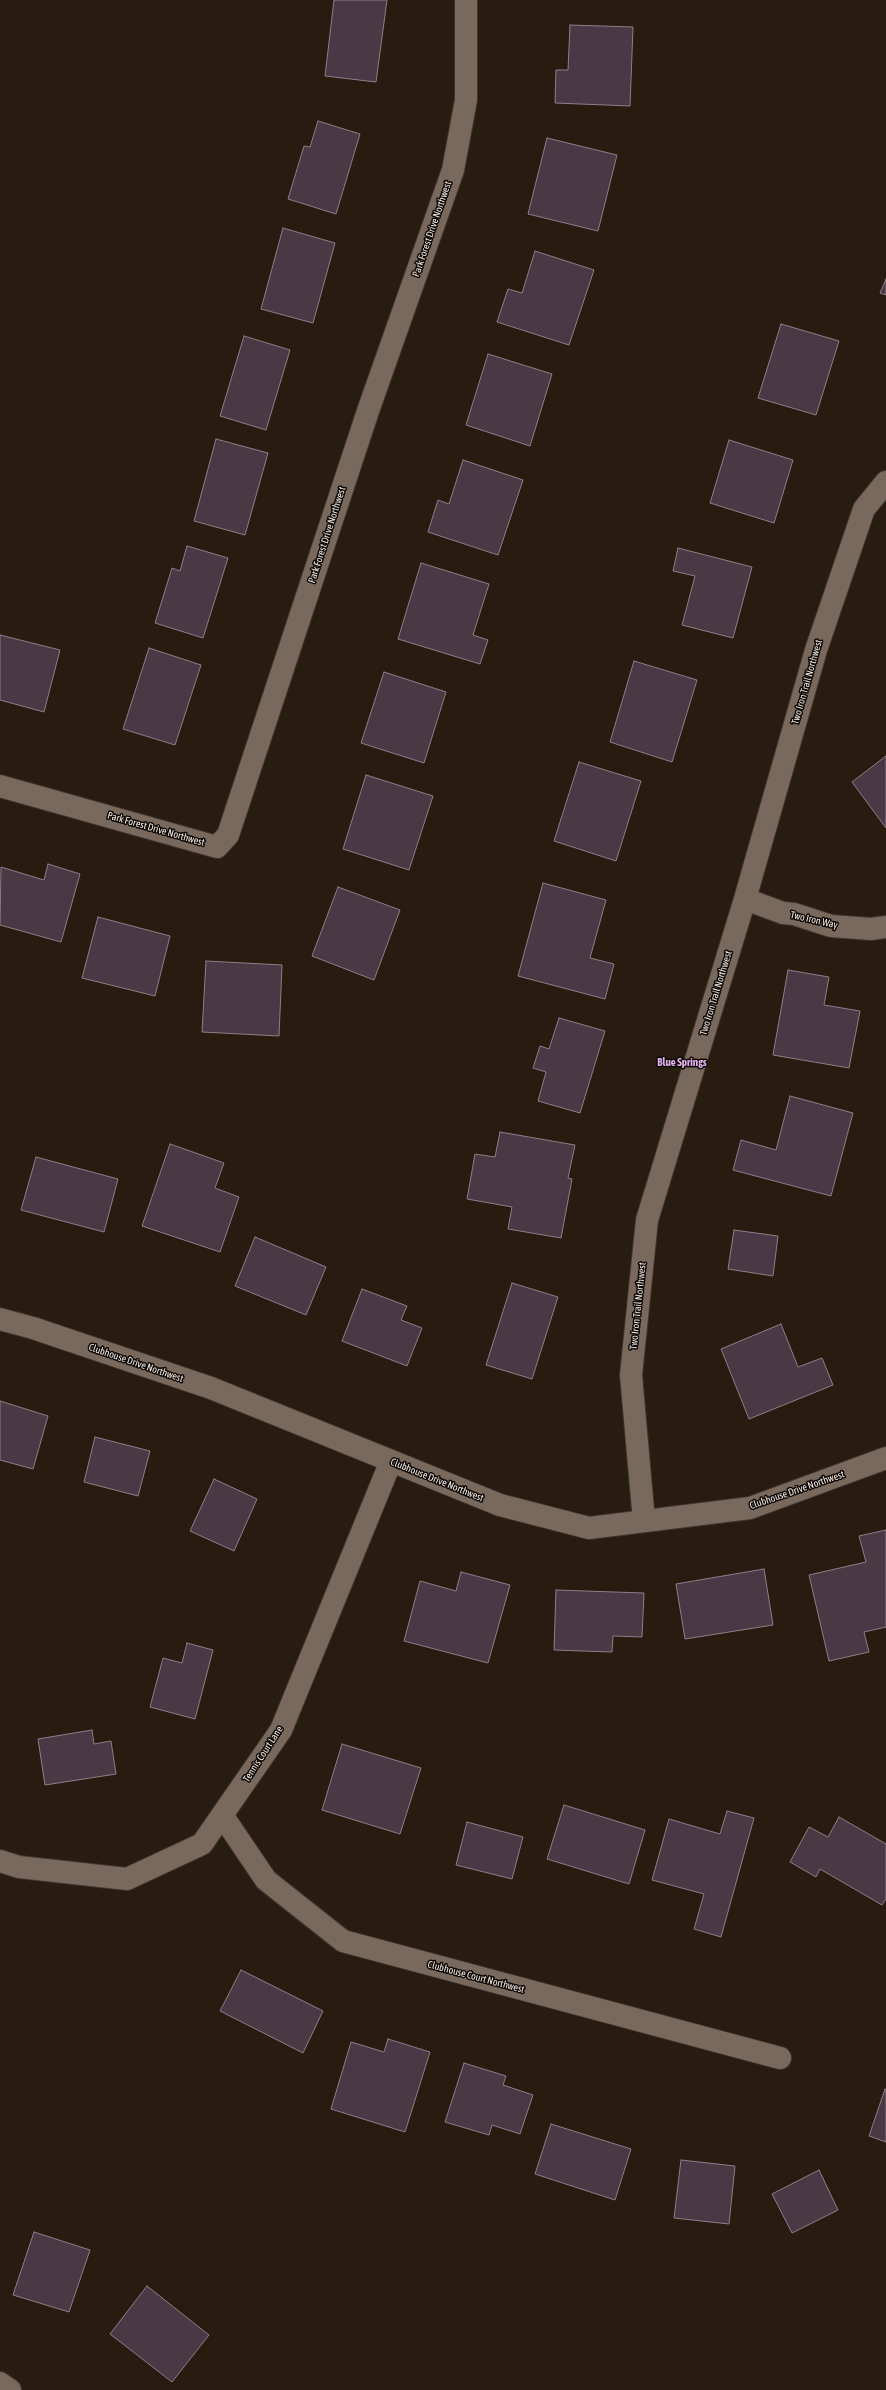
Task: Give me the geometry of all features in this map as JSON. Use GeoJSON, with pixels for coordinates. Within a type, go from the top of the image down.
{"type":"FeatureCollection","features":[{"type":"Feature","properties":{"kind":"street","name":"Park Forest Drive Northwest"},"geometry":{"type":"LineString","coordinates":[[0,786],[217,847],[228,835],[368,411],[453,170],[466,100],[466,0]]}},
{"type":"Feature","properties":{"kind":"street","name":"Two Iron Trail Northwest"},"geometry":{"type":"LineString","coordinates":[[644,1521],[631,1375],[647,1220],[745,899],[816,650],[864,509],[886,482]]}},
{"type":"Feature","properties":{"kind":"street","name":"Two Iron Way"},"geometry":{"type":"LineString","coordinates":[[745,899],[783,913],[794,914],[831,926],[871,929],[886,927]]}},
{"type":"Feature","properties":{"kind":"street","name":"Clubhouse Drive Northwest"},"geometry":{"type":"LineString","coordinates":[[0,1319],[33,1328],[211,1388],[500,1505],[589,1528],[750,1508],[886,1458]]}},
{"type":"Feature","properties":{"kind":"street","name":"Tennis Court Lane"},"geometry":{"type":"LineString","coordinates":[[0,1861],[19,1867],[128,1880],[202,1844],[281,1730],[391,1461]]}},
{"type":"Feature","properties":{"kind":"street","name":"Clubhouse Court Northwest"},"geometry":{"type":"LineString","coordinates":[[222,1815],[266,1880],[343,1941],[780,2058]]}},
{"type":"Feature","properties":{"kind":"street"},"geometry":{"type":"LineString","coordinates":[[0,2383],[10,2390]]}},
{"type":"Feature","properties":{"kind":"building"},"geometry":{"type":"Polygon","coordinates":[[[334,0],[387,0],[376,82],[325,76],[334,0]]]}},
{"type":"Feature","properties":{"kind":"building"},"geometry":{"type":"Polygon","coordinates":[[[570,25],[633,27],[630,106],[555,103],[556,70],[568,70],[570,25]]]}},
{"type":"Feature","properties":{"kind":"building"},"geometry":{"type":"Polygon","coordinates":[[[318,121],[360,134],[336,214],[288,199],[304,146],[310,147],[318,121]]]}},
{"type":"Feature","properties":{"kind":"building"},"geometry":{"type":"Polygon","coordinates":[[[547,138],[617,155],[598,231],[528,214],[547,138]]]}},
{"type":"Feature","properties":{"kind":"building"},"geometry":{"type":"Polygon","coordinates":[[[283,228],[335,243],[313,323],[261,309],[283,228]]]}},
{"type":"Feature","properties":{"kind":"building"},"geometry":{"type":"Polygon","coordinates":[[[535,251],[594,270],[569,345],[497,322],[508,289],[522,293],[535,251]]]}},
{"type":"Feature","properties":{"kind":"building"},"geometry":{"type":"Polygon","coordinates":[[[886,279],[886,295],[880,293],[886,279]]]}},
{"type":"Feature","properties":{"kind":"building"},"geometry":{"type":"Polygon","coordinates":[[[781,324],[839,341],[816,415],[758,398],[781,324]]]}},
{"type":"Feature","properties":{"kind":"building"},"geometry":{"type":"Polygon","coordinates":[[[244,336],[290,350],[266,430],[220,416],[244,336]]]}},
{"type":"Feature","properties":{"kind":"building"},"geometry":{"type":"Polygon","coordinates":[[[488,354],[552,374],[530,446],[466,425],[488,354]]]}},
{"type":"Feature","properties":{"kind":"building"},"geometry":{"type":"Polygon","coordinates":[[[216,439],[268,453],[245,535],[194,521],[216,439]]]}},
{"type":"Feature","properties":{"kind":"building"},"geometry":{"type":"Polygon","coordinates":[[[729,440],[793,460],[774,523],[710,503],[729,440]]]}},
{"type":"Feature","properties":{"kind":"building"},"geometry":{"type":"Polygon","coordinates":[[[463,460],[523,480],[498,555],[428,532],[438,500],[449,504],[463,460]]]}},
{"type":"Feature","properties":{"kind":"building"},"geometry":{"type":"Polygon","coordinates":[[[187,546],[228,558],[203,638],[155,623],[172,568],[180,571],[187,546]]]}},
{"type":"Feature","properties":{"kind":"building"},"geometry":{"type":"Polygon","coordinates":[[[678,548],[752,567],[733,638],[682,625],[695,576],[673,571],[678,548]]]}},
{"type":"Feature","properties":{"kind":"building"},"geometry":{"type":"Polygon","coordinates":[[[421,563],[489,584],[473,635],[488,640],[480,664],[398,639],[421,563]]]}},
{"type":"Feature","properties":{"kind":"building"},"geometry":{"type":"Polygon","coordinates":[[[0,635],[60,650],[44,712],[0,700],[0,635]]]}},
{"type":"Feature","properties":{"kind":"building"},"geometry":{"type":"Polygon","coordinates":[[[149,648],[201,665],[175,745],[123,729],[149,648]]]}},
{"type":"Feature","properties":{"kind":"building"},"geometry":{"type":"Polygon","coordinates":[[[634,661],[697,680],[672,762],[610,742],[634,661]]]}},
{"type":"Feature","properties":{"kind":"building"},"geometry":{"type":"Polygon","coordinates":[[[384,672],[446,692],[424,763],[361,743],[384,672]]]}},
{"type":"Feature","properties":{"kind":"building"},"geometry":{"type":"Polygon","coordinates":[[[886,756],[886,828],[852,782],[886,756]]]}},
{"type":"Feature","properties":{"kind":"building"},"geometry":{"type":"Polygon","coordinates":[[[579,762],[641,781],[616,861],[554,841],[579,762]]]}},
{"type":"Feature","properties":{"kind":"building"},"geometry":{"type":"Polygon","coordinates":[[[366,775],[433,796],[409,870],[343,849],[366,775]]]}},
{"type":"Feature","properties":{"kind":"building"},"geometry":{"type":"Polygon","coordinates":[[[48,864],[80,874],[61,942],[0,925],[1,867],[44,880],[48,864]]]}},
{"type":"Feature","properties":{"kind":"building"},"geometry":{"type":"Polygon","coordinates":[[[543,883],[606,900],[590,958],[614,964],[605,999],[518,976],[543,883]]]}},
{"type":"Feature","properties":{"kind":"building"},"geometry":{"type":"Polygon","coordinates":[[[338,887],[400,910],[374,980],[312,956],[338,887]]]}},
{"type":"Feature","properties":{"kind":"building"},"geometry":{"type":"Polygon","coordinates":[[[98,917],[170,936],[155,996],[82,978],[98,917]]]}},
{"type":"Feature","properties":{"kind":"building"},"geometry":{"type":"Polygon","coordinates":[[[206,961],[282,965],[279,1036],[202,1032],[206,961]]]}},
{"type":"Feature","properties":{"kind":"building"},"geometry":{"type":"Polygon","coordinates":[[[788,970],[829,977],[824,1005],[860,1011],[849,1068],[773,1055],[788,970]]]}},
{"type":"Feature","properties":{"kind":"building"},"geometry":{"type":"Polygon","coordinates":[[[559,1018],[605,1031],[580,1113],[538,1101],[546,1072],[533,1068],[540,1046],[549,1049],[559,1018]]]}},
{"type":"Feature","properties":{"kind":"building"},"geometry":{"type":"Polygon","coordinates":[[[790,1096],[853,1113],[831,1196],[733,1170],[741,1140],[776,1150],[790,1096]]]}},
{"type":"Feature","properties":{"kind":"building"},"geometry":{"type":"Polygon","coordinates":[[[500,1132],[575,1145],[568,1178],[572,1179],[561,1238],[508,1229],[512,1207],[467,1199],[475,1154],[495,1157],[500,1132]]]}},
{"type":"Feature","properties":{"kind":"building"},"geometry":{"type":"Polygon","coordinates":[[[170,1144],[224,1163],[215,1188],[239,1197],[220,1252],[142,1226],[170,1144]]]}},
{"type":"Feature","properties":{"kind":"building"},"geometry":{"type":"Polygon","coordinates":[[[36,1157],[118,1179],[104,1232],[21,1210],[36,1157]]]}},
{"type":"Feature","properties":{"kind":"building"},"geometry":{"type":"Polygon","coordinates":[[[734,1230],[778,1236],[773,1276],[728,1269],[734,1230]]]}},
{"type":"Feature","properties":{"kind":"building"},"geometry":{"type":"Polygon","coordinates":[[[255,1237],[326,1267],[306,1315],[235,1286],[255,1237]]]}},
{"type":"Feature","properties":{"kind":"building"},"geometry":{"type":"Polygon","coordinates":[[[512,1283],[558,1297],[532,1379],[486,1365],[512,1283]]]}},
{"type":"Feature","properties":{"kind":"building"},"geometry":{"type":"Polygon","coordinates":[[[362,1289],[407,1306],[401,1320],[422,1328],[407,1366],[342,1341],[362,1289]]]}},
{"type":"Feature","properties":{"kind":"building"},"geometry":{"type":"Polygon","coordinates":[[[781,1324],[798,1367],[822,1358],[833,1385],[749,1419],[721,1349],[781,1324]]]}},
{"type":"Feature","properties":{"kind":"building"},"geometry":{"type":"Polygon","coordinates":[[[0,1401],[48,1416],[33,1469],[0,1460],[0,1401]]]}},
{"type":"Feature","properties":{"kind":"building"},"geometry":{"type":"Polygon","coordinates":[[[95,1437],[150,1451],[138,1496],[84,1482],[95,1437]]]}},
{"type":"Feature","properties":{"kind":"building"},"geometry":{"type":"Polygon","coordinates":[[[214,1479],[257,1499],[234,1551],[190,1531],[214,1479]]]}},
{"type":"Feature","properties":{"kind":"building"},"geometry":{"type":"Polygon","coordinates":[[[886,1530],[886,1627],[864,1632],[869,1652],[829,1661],[809,1575],[866,1562],[859,1536],[886,1530]]]}},
{"type":"Feature","properties":{"kind":"building"},"geometry":{"type":"Polygon","coordinates":[[[764,1569],[773,1625],[685,1639],[676,1584],[764,1569]]]}},
{"type":"Feature","properties":{"kind":"building"},"geometry":{"type":"Polygon","coordinates":[[[461,1572],[510,1585],[488,1663],[404,1641],[420,1581],[456,1591],[461,1572]]]}},
{"type":"Feature","properties":{"kind":"building"},"geometry":{"type":"Polygon","coordinates":[[[556,1590],[644,1593],[642,1637],[613,1636],[612,1652],[554,1650],[556,1590]]]}},
{"type":"Feature","properties":{"kind":"building"},"geometry":{"type":"Polygon","coordinates":[[[187,1643],[213,1650],[195,1719],[150,1707],[163,1658],[182,1663],[187,1643]]]}},
{"type":"Feature","properties":{"kind":"building"},"geometry":{"type":"Polygon","coordinates":[[[92,1730],[94,1744],[111,1741],[116,1774],[45,1785],[38,1739],[92,1730]]]}},
{"type":"Feature","properties":{"kind":"building"},"geometry":{"type":"Polygon","coordinates":[[[342,1744],[421,1768],[400,1834],[322,1810],[342,1744]]]}},
{"type":"Feature","properties":{"kind":"building"},"geometry":{"type":"Polygon","coordinates":[[[564,1805],[645,1830],[629,1884],[547,1859],[564,1805]]]}},
{"type":"Feature","properties":{"kind":"building"},"geometry":{"type":"Polygon","coordinates":[[[727,1811],[754,1818],[721,1937],[694,1929],[704,1894],[652,1880],[669,1819],[720,1834],[727,1811]]]}},
{"type":"Feature","properties":{"kind":"building"},"geometry":{"type":"Polygon","coordinates":[[[839,1817],[886,1844],[886,1899],[882,1905],[820,1869],[816,1877],[790,1862],[809,1827],[828,1837],[839,1817]]]}},
{"type":"Feature","properties":{"kind":"building"},"geometry":{"type":"Polygon","coordinates":[[[467,1822],[523,1837],[512,1879],[456,1865],[467,1822]]]}},
{"type":"Feature","properties":{"kind":"building"},"geometry":{"type":"Polygon","coordinates":[[[241,1970],[323,2011],[303,2053],[220,2011],[241,1970]]]}},
{"type":"Feature","properties":{"kind":"building"},"geometry":{"type":"Polygon","coordinates":[[[388,2039],[430,2052],[405,2132],[331,2109],[351,2042],[384,2052],[388,2039]]]}},
{"type":"Feature","properties":{"kind":"building"},"geometry":{"type":"Polygon","coordinates":[[[464,2063],[506,2076],[503,2085],[533,2095],[520,2134],[492,2125],[489,2135],[445,2122],[464,2063]]]}},
{"type":"Feature","properties":{"kind":"building"},"geometry":{"type":"Polygon","coordinates":[[[885,2089],[886,2090],[886,2142],[869,2136],[885,2089]]]}},
{"type":"Feature","properties":{"kind":"building"},"geometry":{"type":"Polygon","coordinates":[[[551,2124],[631,2149],[615,2200],[535,2174],[551,2124]]]}},
{"type":"Feature","properties":{"kind":"building"},"geometry":{"type":"Polygon","coordinates":[[[681,2160],[735,2166],[729,2224],[674,2218],[681,2160]]]}},
{"type":"Feature","properties":{"kind":"building"},"geometry":{"type":"Polygon","coordinates":[[[819,2170],[838,2210],[792,2233],[772,2194],[819,2170]]]}},
{"type":"Feature","properties":{"kind":"building"},"geometry":{"type":"Polygon","coordinates":[[[34,2232],[90,2250],[69,2312],[13,2295],[34,2232]]]}},
{"type":"Feature","properties":{"kind":"building"},"geometry":{"type":"Polygon","coordinates":[[[147,2286],[209,2335],[172,2382],[110,2334],[147,2286]]]}},
{"type":"Feature","properties":{"kind":"district","name":"Blue Springs"},"geometry":{"type":"Point","coordinates":[682,1063]}}]}
